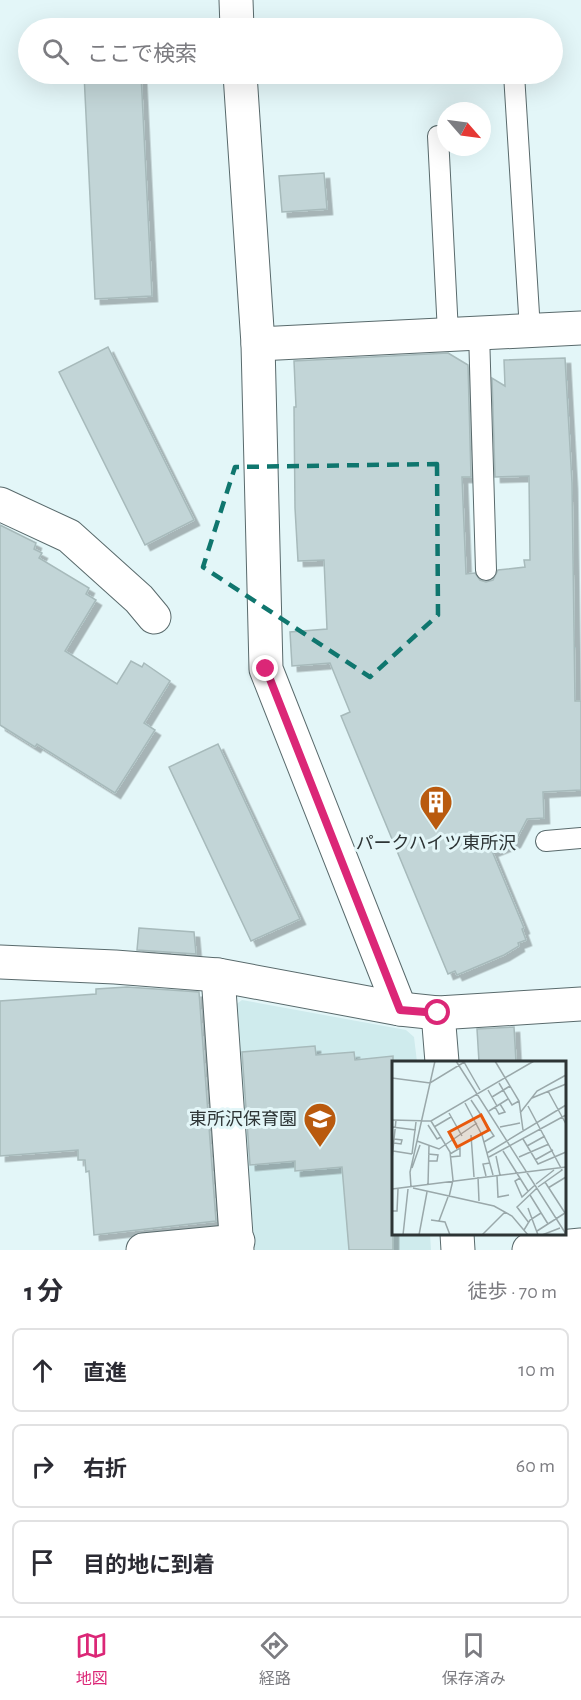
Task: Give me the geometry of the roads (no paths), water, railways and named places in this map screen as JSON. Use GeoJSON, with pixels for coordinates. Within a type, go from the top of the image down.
{"type":"FeatureCollection","features":[{"type":"Feature","properties":{"kind":"street"},"geometry":{"type":"LineString","coordinates":[[236,0],[237,18]]}},
{"type":"Feature","properties":{"kind":"street"},"geometry":{"type":"LineString","coordinates":[[241,84],[258,344],[266,669],[400,1010]]}},
{"type":"Feature","properties":{"kind":"street"},"geometry":{"type":"LineString","coordinates":[[258,344],[463,332],[581,328]]}},
{"type":"Feature","properties":{"kind":"street"},"geometry":{"type":"LineString","coordinates":[[0,504],[69,536],[139,600],[154,617]]}},
{"type":"Feature","properties":{"kind":"street"},"geometry":{"type":"LineString","coordinates":[[0,962],[115,967],[218,975],[400,1010],[438,1013],[581,1004]]}},
{"type":"Feature","properties":{"kind":"street"},"geometry":{"type":"LineString","coordinates":[[143,1250],[237,1246],[218,975]]}},
{"type":"Feature","properties":{"kind":"street"},"geometry":{"type":"LineString","coordinates":[[438,1013],[442,1061]]}},
{"type":"Feature","properties":{"kind":"street"},"geometry":{"type":"LineString","coordinates":[[457,1235],[458,1250]]}},
{"type":"Feature","properties":{"kind":"street"},"geometry":{"type":"LineString","coordinates":[[529,1250],[581,1245]]}},
{"type":"Feature","properties":{"kind":"lane"},"geometry":{"type":"LineString","coordinates":[[515,84],[530,330]]}},
{"type":"Feature","properties":{"kind":"lane"},"geometry":{"type":"LineString","coordinates":[[441,156],[463,332],[486,570]]}},
{"type":"Feature","properties":{"kind":"lane"},"geometry":{"type":"LineString","coordinates":[[546,841],[581,838]]}},
{"type":"Feature","properties":{"kind":"place","name":"パークハイツ東所沢"},"geometry":{"type":"Point","coordinates":[436,831]}},
{"type":"Feature","properties":{"kind":"place","name":"東所沢保育園"},"geometry":{"type":"Point","coordinates":[320,1148]}}]}
